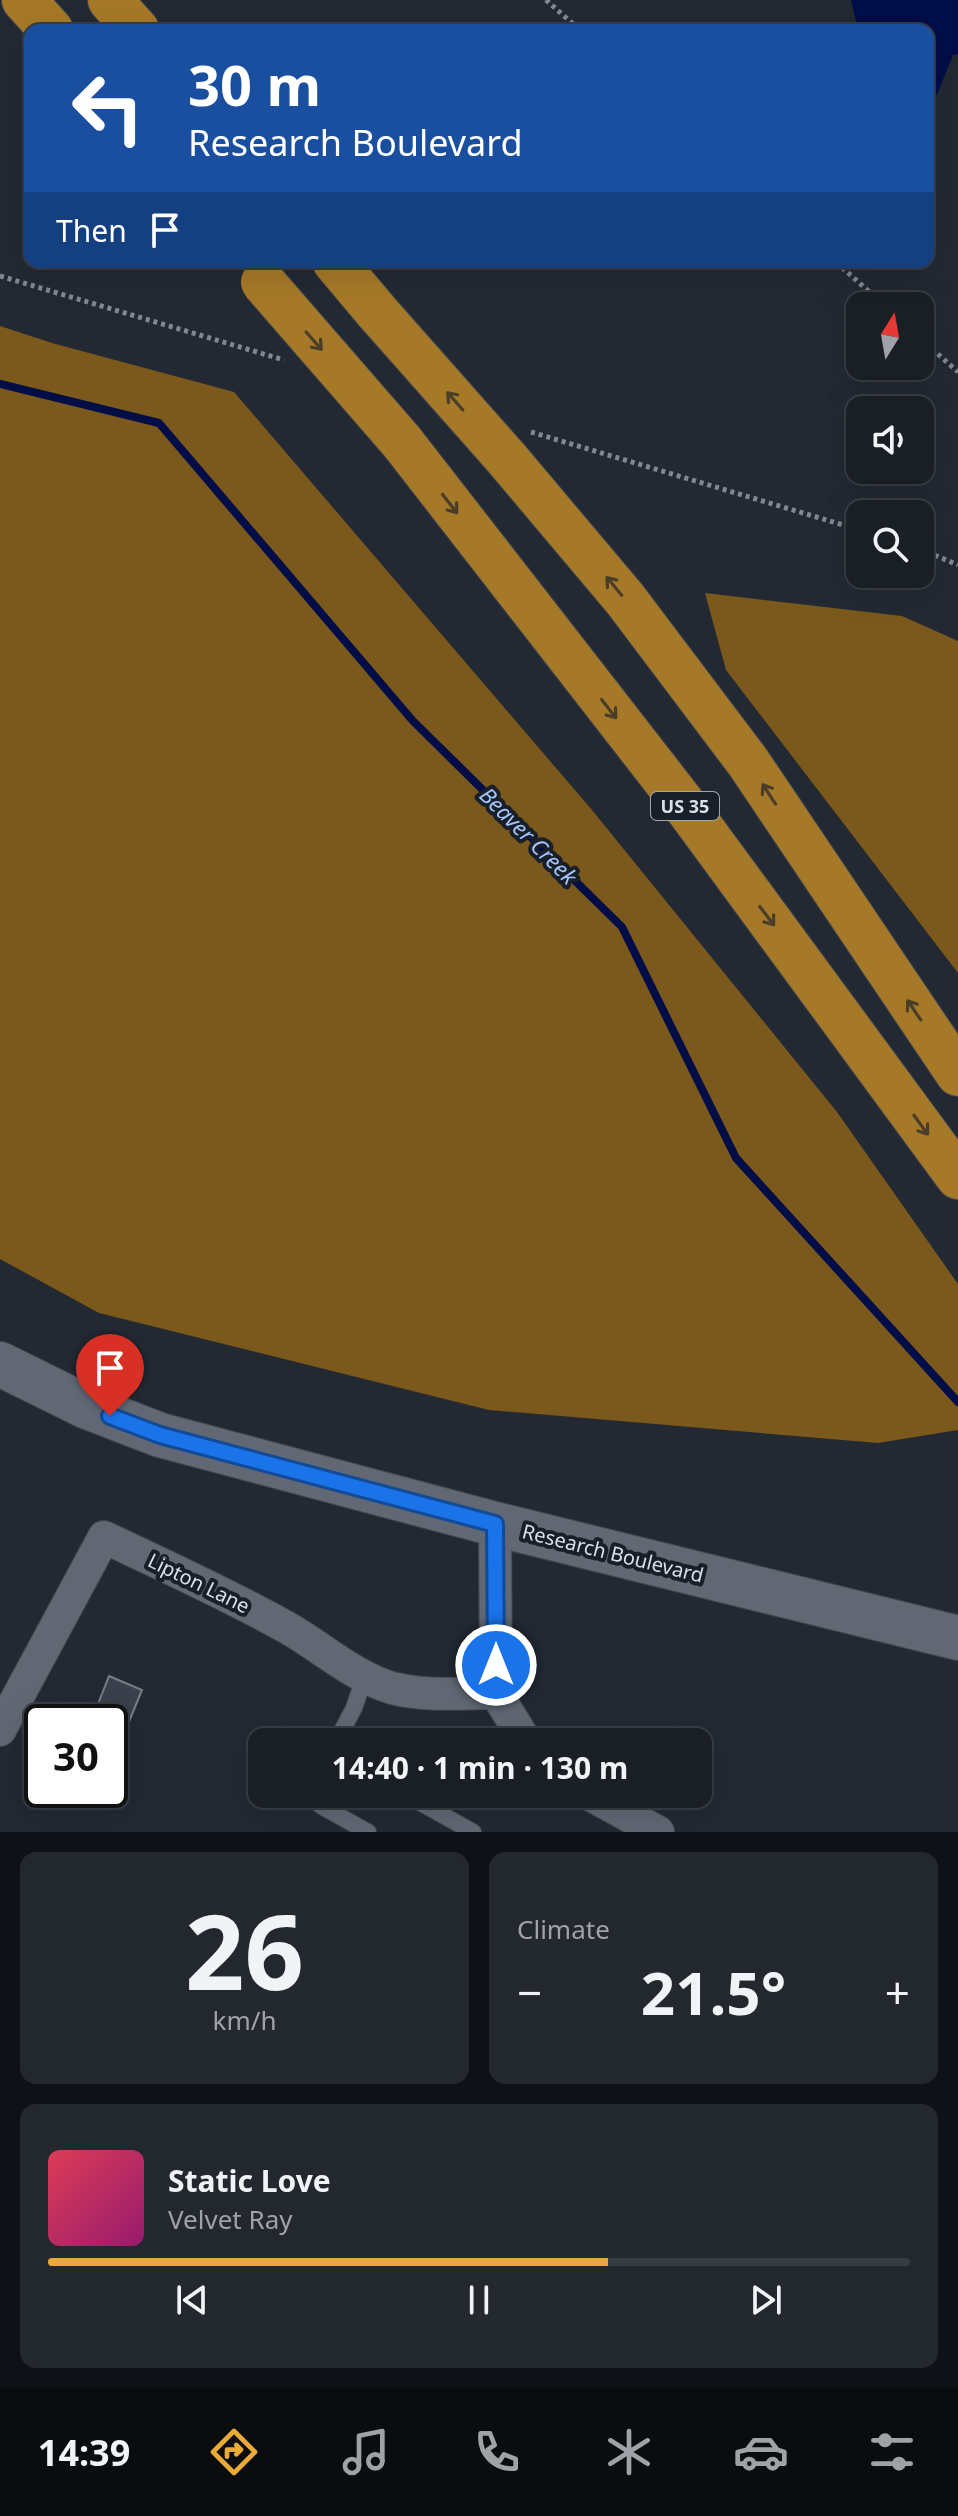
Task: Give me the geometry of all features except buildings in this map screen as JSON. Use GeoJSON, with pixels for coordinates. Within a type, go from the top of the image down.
{"type":"FeatureCollection","features":[{"type":"Feature","properties":{"kind":"highway"},"geometry":{"type":"LineString","coordinates":[[24,0],[46,24]]}},
{"type":"Feature","properties":{"kind":"highway"},"geometry":{"type":"LineString","coordinates":[[110,0],[132,24]]}},
{"type":"Feature","properties":{"kind":"highway"},"geometry":{"type":"LineString","coordinates":[[340,268],[625,599],[748,762],[958,1074]]}},
{"type":"Feature","properties":{"kind":"highway","name":"US 35"},"geometry":{"type":"LineString","coordinates":[[255,272],[402,442],[689,811],[958,1177]]}},
{"type":"Feature","properties":{"kind":"main road","name":"Research Boulevard"},"geometry":{"type":"LineString","coordinates":[[0,1364],[85,1406],[160,1435],[495,1524],[958,1638]]}},
{"type":"Feature","properties":{"kind":"street"},"geometry":{"type":"LineString","coordinates":[[495,1524],[496,1693],[517,1728]]}},
{"type":"Feature","properties":{"kind":"street","name":"Lipton Lane"},"geometry":{"type":"LineString","coordinates":[[0,1730],[104,1537],[287,1627],[389,1687],[422,1694],[496,1693]]}},
{"type":"Feature","properties":{"kind":"street"},"geometry":{"type":"LineString","coordinates":[[614,1808],[658,1832]]}},
{"type":"Feature","properties":{"kind":"lane"},"geometry":{"type":"LineString","coordinates":[[343,1728],[365,1675]]}},
{"type":"Feature","properties":{"kind":"lane"},"geometry":{"type":"LineString","coordinates":[[325,1808],[368,1832]]}},
{"type":"Feature","properties":{"kind":"lane"},"geometry":{"type":"LineString","coordinates":[[430,1808],[473,1832]]}},
{"type":"Feature","properties":{"kind":"path"},"geometry":{"type":"LineString","coordinates":[[546,0],[573,24]]}},
{"type":"Feature","properties":{"kind":"path"},"geometry":{"type":"LineString","coordinates":[[843,268],[869,292]]}},
{"type":"Feature","properties":{"kind":"path"},"geometry":{"type":"LineString","coordinates":[[934,351],[958,372]]}},
{"type":"Feature","properties":{"kind":"path"},"geometry":{"type":"LineString","coordinates":[[934,555],[958,565]]}},
{"type":"Feature","properties":{"kind":"shaded area"},"geometry":{"type":"Polygon","coordinates":[[[851,0],[958,0],[958,54],[953,55],[934,98],[934,24],[857,24],[851,0]]]}},
{"type":"Feature","properties":{"kind":"shaded area"},"geometry":{"type":"Polygon","coordinates":[[[0,326],[234,392],[592,810],[837,1112],[958,1284],[958,1430],[878,1443],[489,1410],[99,1313],[0,1259],[0,326]]]}},
{"type":"Feature","properties":{"kind":"shaded area"},"geometry":{"type":"Polygon","coordinates":[[[705,593],[902,616],[958,641],[958,973],[726,670],[705,593]]]}},
{"type":"Feature","properties":{"kind":"waterway","name":"Beaver Creek"},"geometry":{"type":"LineString","coordinates":[[0,384],[159,423],[413,721],[622,927],[736,1158],[958,1402]]}},
{"type":"Feature","properties":{"kind":"route"},"geometry":{"type":"LineString","coordinates":[[110,1416],[160,1435],[495,1524],[496,1665]]}}]}
